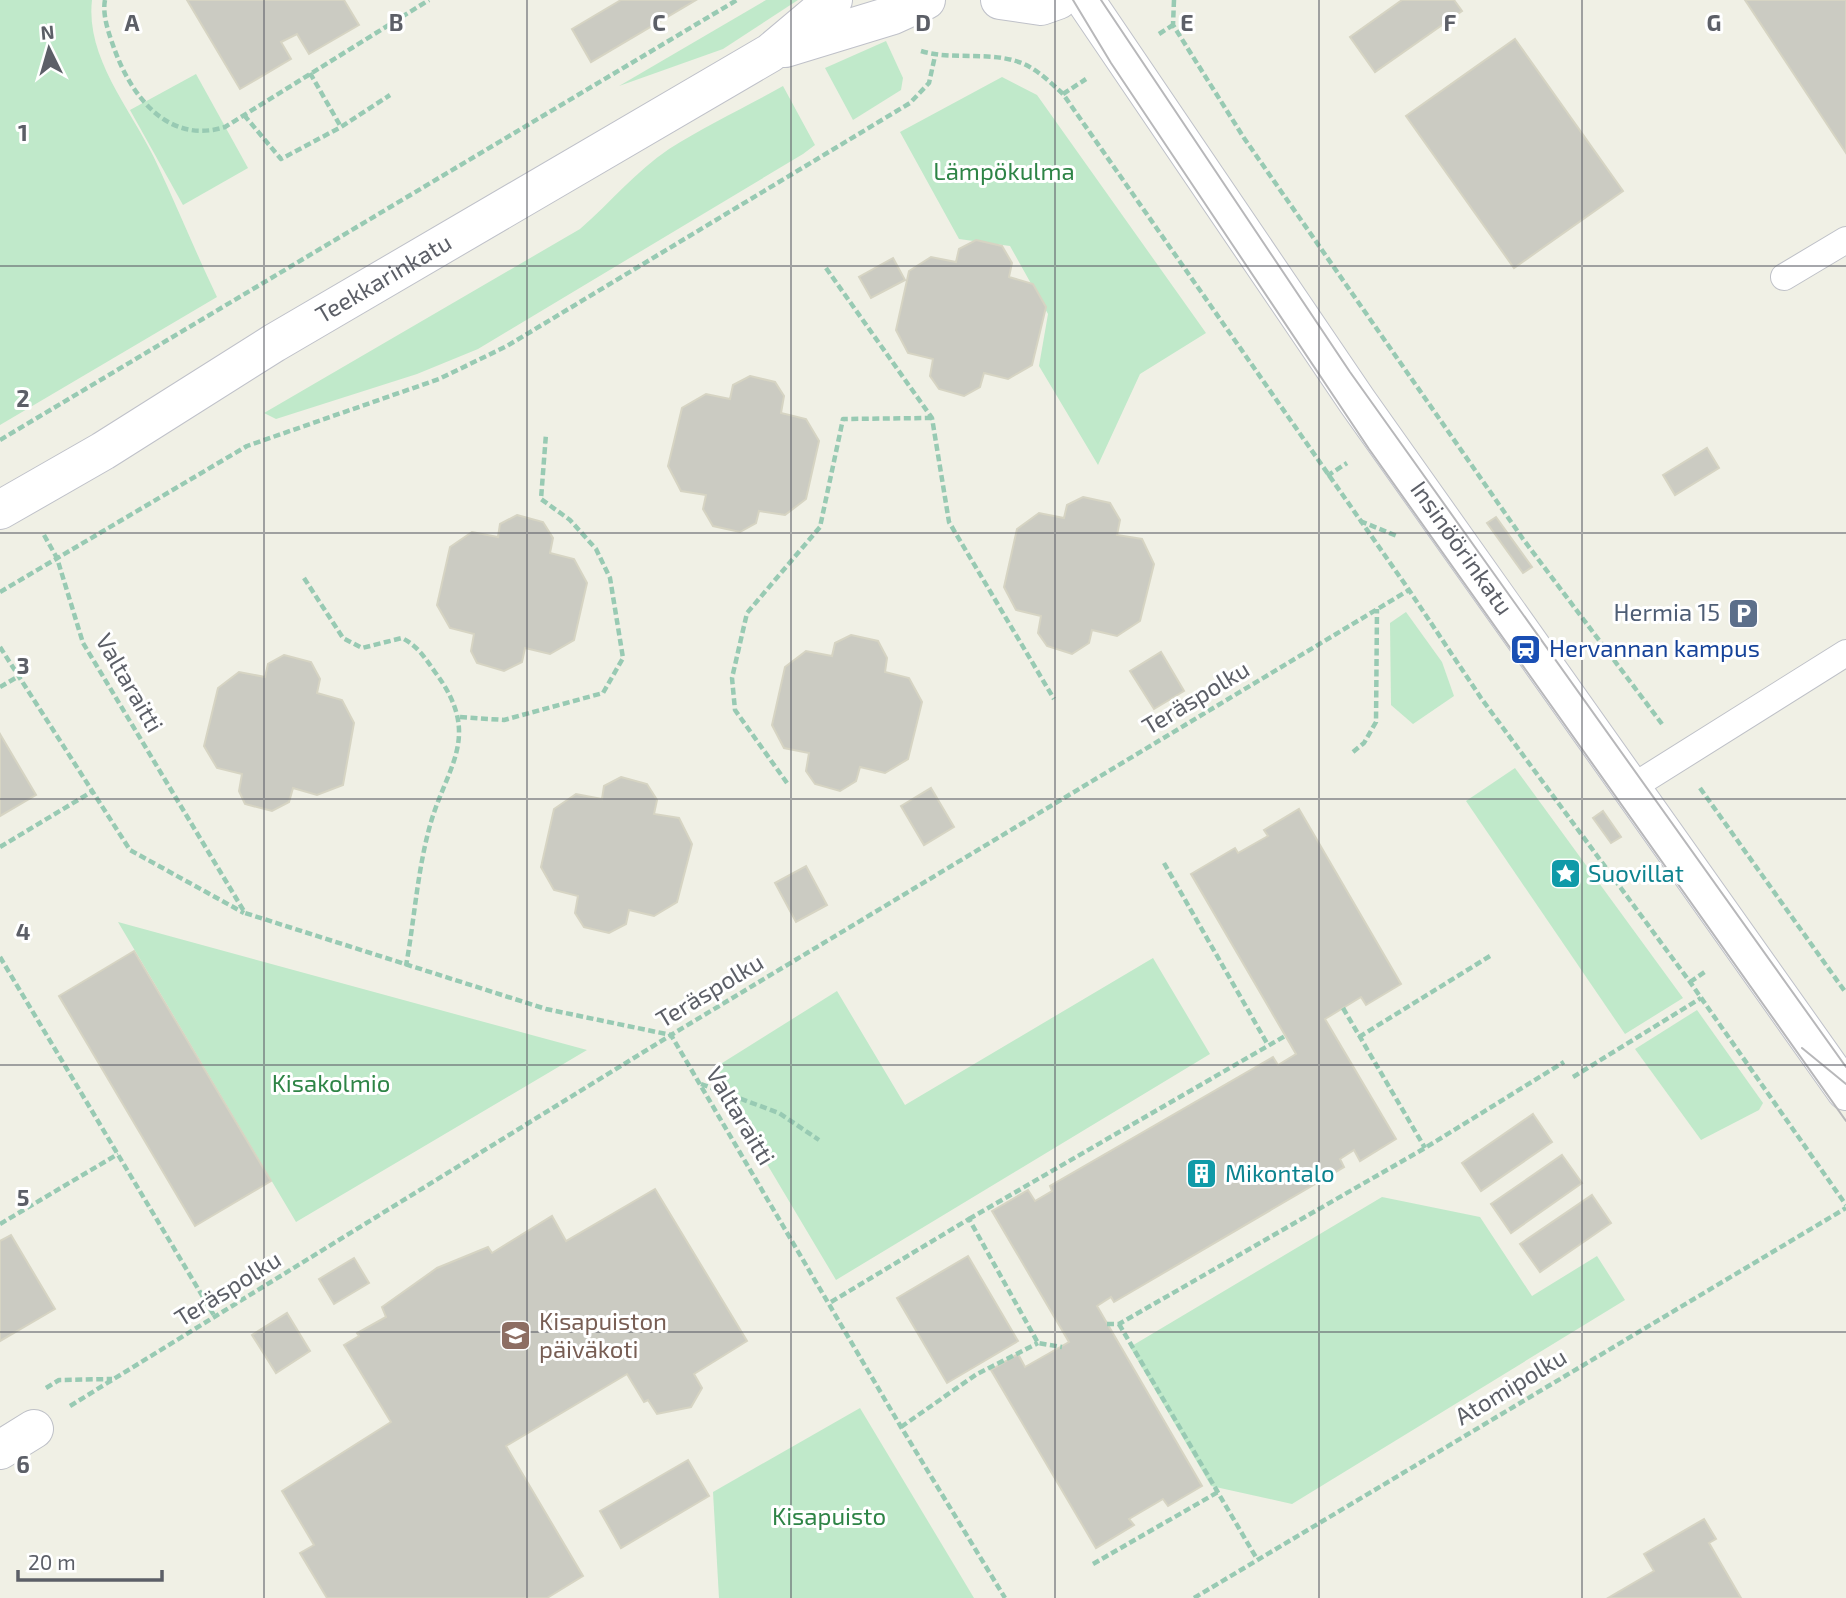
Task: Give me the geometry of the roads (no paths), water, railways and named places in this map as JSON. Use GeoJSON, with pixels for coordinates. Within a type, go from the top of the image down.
{"type":"FeatureCollection","features":[{"type":"Feature","properties":{"kind":"street","name":"Teekkarinkatu"},"geometry":{"type":"LineString","coordinates":[[11,503],[103,451],[274,343],[770,53],[833,0]]}},
{"type":"Feature","properties":{"kind":"street"},"geometry":{"type":"LineString","coordinates":[[1000,0],[1041,6],[1058,0]]}},
{"type":"Feature","properties":{"kind":"street","name":"Insinöörinkatu"},"geometry":{"type":"LineString","coordinates":[[1085,0],[1357,401],[1846,1091]]}},
{"type":"Feature","properties":{"kind":"street","name":"Teekkarinkatu"},"geometry":{"type":"LineString","coordinates":[[770,53],[909,7]]}},
{"type":"Feature","properties":{"kind":"street"},"geometry":{"type":"LineString","coordinates":[[0,1450],[34,1429]]}},
{"type":"Feature","properties":{"kind":"lane"},"geometry":{"type":"LineString","coordinates":[[1784,277],[1846,240]]}},
{"type":"Feature","properties":{"kind":"lane"},"geometry":{"type":"LineString","coordinates":[[1631,788],[1846,653]]}},
{"type":"Feature","properties":{"kind":"tram line"},"geometry":{"type":"LineString","coordinates":[[1073,0],[1111,63],[1369,449],[1846,1121]]}},
{"type":"Feature","properties":{"kind":"tram line"},"geometry":{"type":"LineString","coordinates":[[1101,0],[1350,372],[1846,1067]]}},
{"type":"Feature","properties":{"kind":"tram line"},"geometry":{"type":"LineString","coordinates":[[1802,1048],[1846,1084]]}},
{"type":"Feature","properties":{"kind":"place","name":"Hermia 15"},"geometry":{"type":"Point","coordinates":[1743,613]}},
{"type":"Feature","properties":{"kind":"place","name":"Hervannan kampus"},"geometry":{"type":"Point","coordinates":[1526,649]}},
{"type":"Feature","properties":{"kind":"place","name":"Suovillat"},"geometry":{"type":"Point","coordinates":[1565,874]}},
{"type":"Feature","properties":{"kind":"place","name":"Mikontalo"},"geometry":{"type":"Point","coordinates":[1202,1174]}},
{"type":"Feature","properties":{"kind":"place","name":"Kisapuiston päiväkoti"},"geometry":{"type":"Point","coordinates":[516,1336]}},
{"type":"Feature","properties":{"kind":"park label","name":"Lämpökulma"},"geometry":{"type":"Point","coordinates":[1004,172]}},
{"type":"Feature","properties":{"kind":"park label","name":"Kisakolmio"},"geometry":{"type":"Point","coordinates":[331,1084]}},
{"type":"Feature","properties":{"kind":"park label","name":"Kisapuisto"},"geometry":{"type":"Point","coordinates":[829,1517]}}]}
